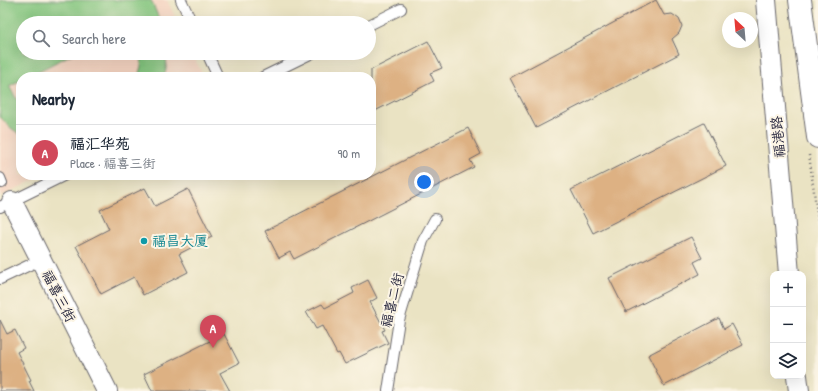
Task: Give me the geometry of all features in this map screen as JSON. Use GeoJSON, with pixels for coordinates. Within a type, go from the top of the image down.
{"type":"FeatureCollection","features":[{"type":"Feature","properties":{"kind":"street","name":"福港路"},"geometry":{"type":"LineString","coordinates":[[766,0],[789,271]]}},
{"type":"Feature","properties":{"kind":"street"},"geometry":{"type":"LineString","coordinates":[[800,0],[815,112],[814,145]]}},
{"type":"Feature","properties":{"kind":"street","name":"福喜三街"},"geometry":{"type":"LineString","coordinates":[[6,204],[40,260],[107,391]]}},
{"type":"Feature","properties":{"kind":"street"},"geometry":{"type":"LineString","coordinates":[[798,379],[799,391]]}},
{"type":"Feature","properties":{"kind":"lane"},"geometry":{"type":"LineString","coordinates":[[181,0],[189,16]]}},
{"type":"Feature","properties":{"kind":"lane"},"geometry":{"type":"LineString","coordinates":[[376,22],[401,9]]}},
{"type":"Feature","properties":{"kind":"lane"},"geometry":{"type":"LineString","coordinates":[[210,60],[216,72]]}},
{"type":"Feature","properties":{"kind":"lane"},"geometry":{"type":"LineString","coordinates":[[273,72],[298,60]]}},
{"type":"Feature","properties":{"kind":"lane"},"geometry":{"type":"LineString","coordinates":[[6,204],[55,180]]}},
{"type":"Feature","properties":{"kind":"lane","name":"福喜二街"},"geometry":{"type":"LineString","coordinates":[[388,391],[399,320],[423,241],[435,219]]}},
{"type":"Feature","properties":{"kind":"lane"},"geometry":{"type":"LineString","coordinates":[[0,279],[40,260]]}},
{"type":"Feature","properties":{"kind":"path"},"geometry":{"type":"LineString","coordinates":[[814,145],[818,221]]}},
{"type":"Feature","properties":{"kind":"shaded area"},"geometry":{"type":"Polygon","coordinates":[[[0,0],[167,0],[175,16],[16,16],[16,60],[196,60],[202,72],[16,72],[16,180],[34,180],[0,197],[0,0]]]}},
{"type":"Feature","properties":{"kind":"green space"},"geometry":{"type":"Polygon","coordinates":[[[0,0],[151,0],[158,16],[16,16],[16,60],[60,60],[37,72],[16,72],[16,82],[9,86],[16,98],[16,132],[0,117],[0,0]]]}},
{"type":"Feature","properties":{"kind":"green space"},"geometry":{"type":"Polygon","coordinates":[[[141,60],[167,60],[165,72],[139,72],[141,60]]]}},
{"type":"Feature","properties":{"kind":"building"},"geometry":{"type":"Polygon","coordinates":[[[656,0],[664,15],[672,14],[679,19],[682,26],[679,33],[672,39],[679,54],[536,128],[510,78],[656,0]]]}},
{"type":"Feature","properties":{"kind":"building"},"geometry":{"type":"Polygon","coordinates":[[[428,41],[442,68],[430,73],[434,81],[376,110],[376,72],[371,72],[371,70],[428,41]]]}},
{"type":"Feature","properties":{"kind":"building"},"geometry":{"type":"Polygon","coordinates":[[[704,123],[726,166],[593,233],[571,190],[704,123]]]}},
{"type":"Feature","properties":{"kind":"building"},"geometry":{"type":"Polygon","coordinates":[[[468,128],[481,154],[470,160],[474,167],[294,259],[290,252],[279,258],[265,231],[366,180],[376,180],[376,175],[468,128]]]}},
{"type":"Feature","properties":{"kind":"building","name":"福昌大厦"},"geometry":{"type":"Polygon","coordinates":[[[145,188],[155,206],[188,189],[212,237],[179,254],[188,272],[143,295],[134,277],[101,294],[76,246],[109,229],[100,210],[145,188]]]}},
{"type":"Feature","properties":{"kind":"building"},"geometry":{"type":"Polygon","coordinates":[[[691,237],[702,258],[694,262],[700,274],[626,312],[609,278],[691,237]]]}},
{"type":"Feature","properties":{"kind":"building"},"geometry":{"type":"Polygon","coordinates":[[[368,280],[377,298],[370,302],[385,330],[382,331],[388,343],[345,364],[339,353],[337,354],[322,326],[316,329],[306,312],[322,304],[325,308],[354,293],[352,288],[368,280]]]}},
{"type":"Feature","properties":{"kind":"building"},"geometry":{"type":"Polygon","coordinates":[[[719,318],[724,329],[732,324],[743,345],[664,386],[648,355],[719,318]]]}},
{"type":"Feature","properties":{"kind":"building"},"geometry":{"type":"Polygon","coordinates":[[[0,320],[7,334],[15,330],[24,348],[17,352],[31,380],[29,381],[34,391],[0,391],[0,320]]]}},
{"type":"Feature","properties":{"kind":"building"},"geometry":{"type":"Polygon","coordinates":[[[224,334],[239,363],[220,373],[230,391],[152,391],[144,374],[224,334]]]}},
{"type":"Feature","properties":{"kind":"place","name":"福昌大厦"},"geometry":{"type":"Point","coordinates":[144,241]}},
{"type":"Feature","properties":{"kind":"place","name":"福汇华苑"},"geometry":{"type":"Point","coordinates":[213,348]}}]}
